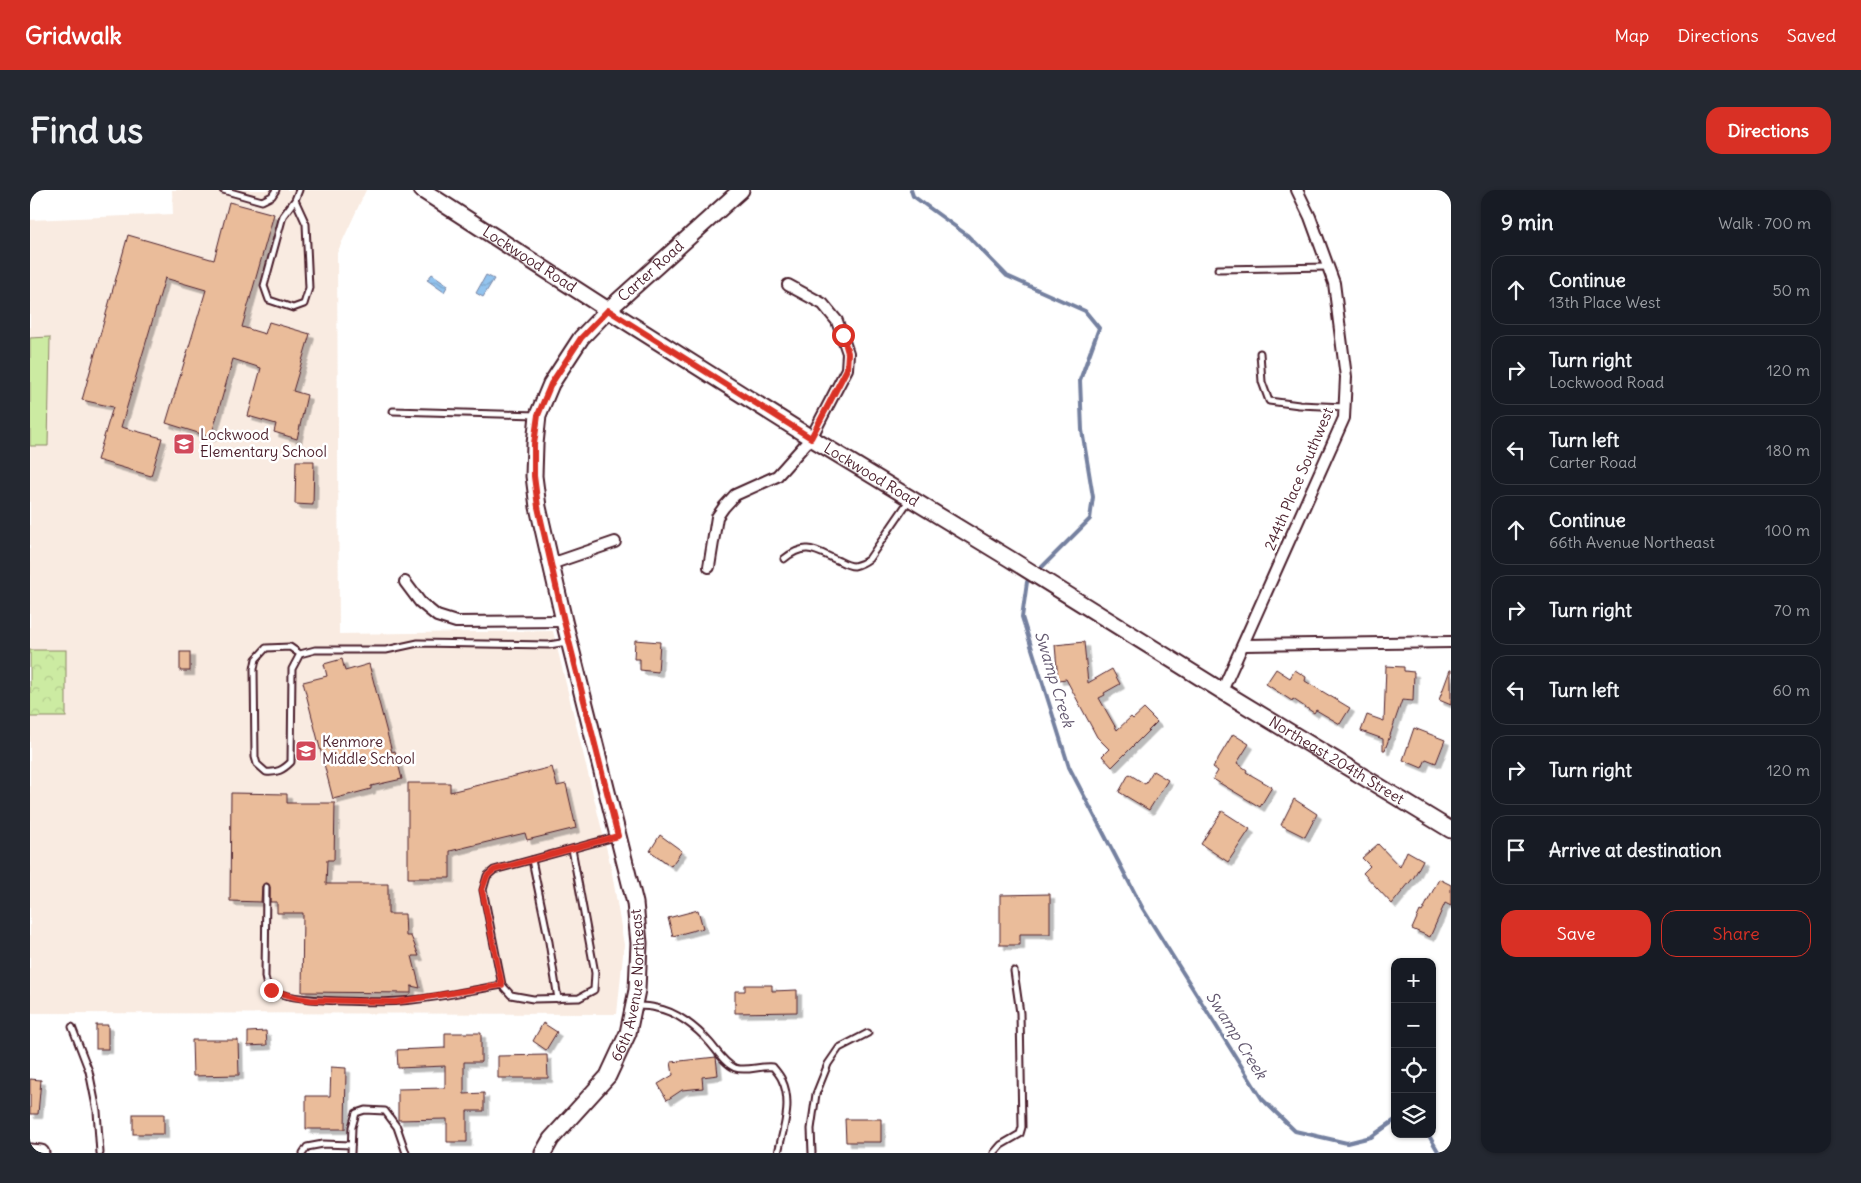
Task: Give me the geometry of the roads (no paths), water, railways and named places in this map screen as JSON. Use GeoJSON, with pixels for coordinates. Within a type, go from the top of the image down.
{"type":"FeatureCollection","features":[{"type":"Feature","properties":{"kind":"street","name":"Lockwood Road"},"geometry":{"type":"LineString","coordinates":[[422,190],[811,438],[1010,559],[1222,692]]}},
{"type":"Feature","properties":{"kind":"street","name":"Carter Road"},"geometry":{"type":"LineString","coordinates":[[570,645],[538,507],[534,476],[534,444],[538,415],[551,384],[576,346],[608,310],[741,190]]}},
{"type":"Feature","properties":{"kind":"street","name":"244th Place Southwest"},"geometry":{"type":"LineString","coordinates":[[1222,692],[1344,418],[1346,407],[1346,377],[1334,283],[1310,217],[1297,190]]}},
{"type":"Feature","properties":{"kind":"street"},"geometry":{"type":"LineString","coordinates":[[710,567],[717,517],[736,495],[777,476],[811,438],[847,369],[848,353],[837,321],[823,304],[788,285]]}},
{"type":"Feature","properties":{"kind":"street"},"geometry":{"type":"LineString","coordinates":[[551,564],[615,542]]}},
{"type":"Feature","properties":{"kind":"street"},"geometry":{"type":"LineString","coordinates":[[405,582],[420,602],[437,616],[456,622],[564,621]]}},
{"type":"Feature","properties":{"kind":"street"},"geometry":{"type":"LineString","coordinates":[[1245,644],[1451,642]]}},
{"type":"Feature","properties":{"kind":"street","name":"66th Avenue Northeast"},"geometry":{"type":"LineString","coordinates":[[543,1153],[551,1139],[608,1076],[628,1033],[637,990],[640,943],[635,903],[570,645]]}},
{"type":"Feature","properties":{"kind":"street","name":"Northeast 204th Street"},"geometry":{"type":"LineString","coordinates":[[1222,692],[1451,830]]}},
{"type":"Feature","properties":{"kind":"street"},"geometry":{"type":"LineString","coordinates":[[30,1152],[40,1153]]}},
{"type":"Feature","properties":{"kind":"lane"},"geometry":{"type":"LineString","coordinates":[[223,190],[262,201],[272,196],[276,190]]}},
{"type":"Feature","properties":{"kind":"lane"},"geometry":{"type":"LineString","coordinates":[[296,200],[306,224],[309,288],[304,304],[292,308],[269,300],[264,286],[283,216],[296,200],[299,190]]}},
{"type":"Feature","properties":{"kind":"lane"},"geometry":{"type":"LineString","coordinates":[[1218,269],[1327,267]]}},
{"type":"Feature","properties":{"kind":"lane"},"geometry":{"type":"LineString","coordinates":[[1260,353],[1262,382],[1268,401],[1299,405],[1346,407]]}},
{"type":"Feature","properties":{"kind":"lane"},"geometry":{"type":"LineString","coordinates":[[393,411],[538,415]]}},
{"type":"Feature","properties":{"kind":"lane"},"geometry":{"type":"LineString","coordinates":[[784,559],[793,551],[801,549],[812,550],[844,564],[854,566],[862,563],[869,559],[910,499]]}},
{"type":"Feature","properties":{"kind":"lane"},"geometry":{"type":"LineString","coordinates":[[300,654],[290,647],[266,648],[256,659],[254,669],[255,757],[257,764],[266,772],[284,769],[291,762],[292,669],[300,654],[315,650],[386,650],[418,643],[570,645]]}},
{"type":"Feature","properties":{"kind":"lane"},"geometry":{"type":"LineString","coordinates":[[572,848],[595,973],[594,990],[579,998],[533,999],[511,995],[502,985],[482,890],[487,876],[494,870],[572,848],[618,836]]}},
{"type":"Feature","properties":{"kind":"lane"},"geometry":{"type":"LineString","coordinates":[[532,860],[558,999]]}},
{"type":"Feature","properties":{"kind":"lane"},"geometry":{"type":"LineString","coordinates":[[266,887],[265,977],[268,987],[274,992],[310,1000],[396,1002],[502,985]]}},
{"type":"Feature","properties":{"kind":"lane"},"geometry":{"type":"LineString","coordinates":[[994,1153],[1001,1145],[1020,1134],[1022,1127],[1020,1013],[1014,971]]}},
{"type":"Feature","properties":{"kind":"lane"},"geometry":{"type":"LineString","coordinates":[[634,1006],[657,1008],[670,1012],[695,1029],[734,1068],[773,1067],[782,1080],[787,1113],[778,1153]]}},
{"type":"Feature","properties":{"kind":"lane"},"geometry":{"type":"LineString","coordinates":[[72,1027],[89,1071],[97,1111],[100,1153]]}},
{"type":"Feature","properties":{"kind":"lane"},"geometry":{"type":"LineString","coordinates":[[812,1153],[811,1128],[816,1094],[828,1064],[839,1048],[868,1033]]}},
{"type":"Feature","properties":{"kind":"lane"},"geometry":{"type":"LineString","coordinates":[[351,1153],[352,1126],[356,1113],[365,1110],[385,1111],[397,1126],[406,1153]]}},
{"type":"Feature","properties":{"kind":"lane"},"geometry":{"type":"LineString","coordinates":[[303,1153],[307,1147],[323,1144],[351,1145]]}},
{"type":"Feature","properties":{"kind":"water"},"geometry":{"type":"Polygon","coordinates":[[[432,274],[448,285],[444,292],[427,280],[432,274]]]}},
{"type":"Feature","properties":{"kind":"water"},"geometry":{"type":"Polygon","coordinates":[[[486,275],[494,279],[483,297],[476,293],[486,275]]]}},
{"type":"Feature","properties":{"kind":"waterway","name":"Swamp Creek"},"geometry":{"type":"LineString","coordinates":[[911,190],[913,196],[967,235],[1007,276],[1085,311],[1099,328],[1080,380],[1082,430],[1093,497],[1090,519],[1037,572]]}},
{"type":"Feature","properties":{"kind":"waterway","name":"Swamp Creek"},"geometry":{"type":"LineString","coordinates":[[1032,577],[1027,582],[1022,617],[1069,767],[1143,909],[1262,1099],[1295,1131],[1347,1143],[1371,1137],[1391,1123]]}},
{"type":"Feature","properties":{"kind":"waterway","name":"Swamp Creek"},"geometry":{"type":"LineString","coordinates":[[1430,1138],[1439,1153]]}},
{"type":"Feature","properties":{"kind":"place","name":"Lockwood Elementary School"},"geometry":{"type":"Point","coordinates":[184,444]}},
{"type":"Feature","properties":{"kind":"place","name":"Kenmore Middle School"},"geometry":{"type":"Point","coordinates":[306,751]}}]}
